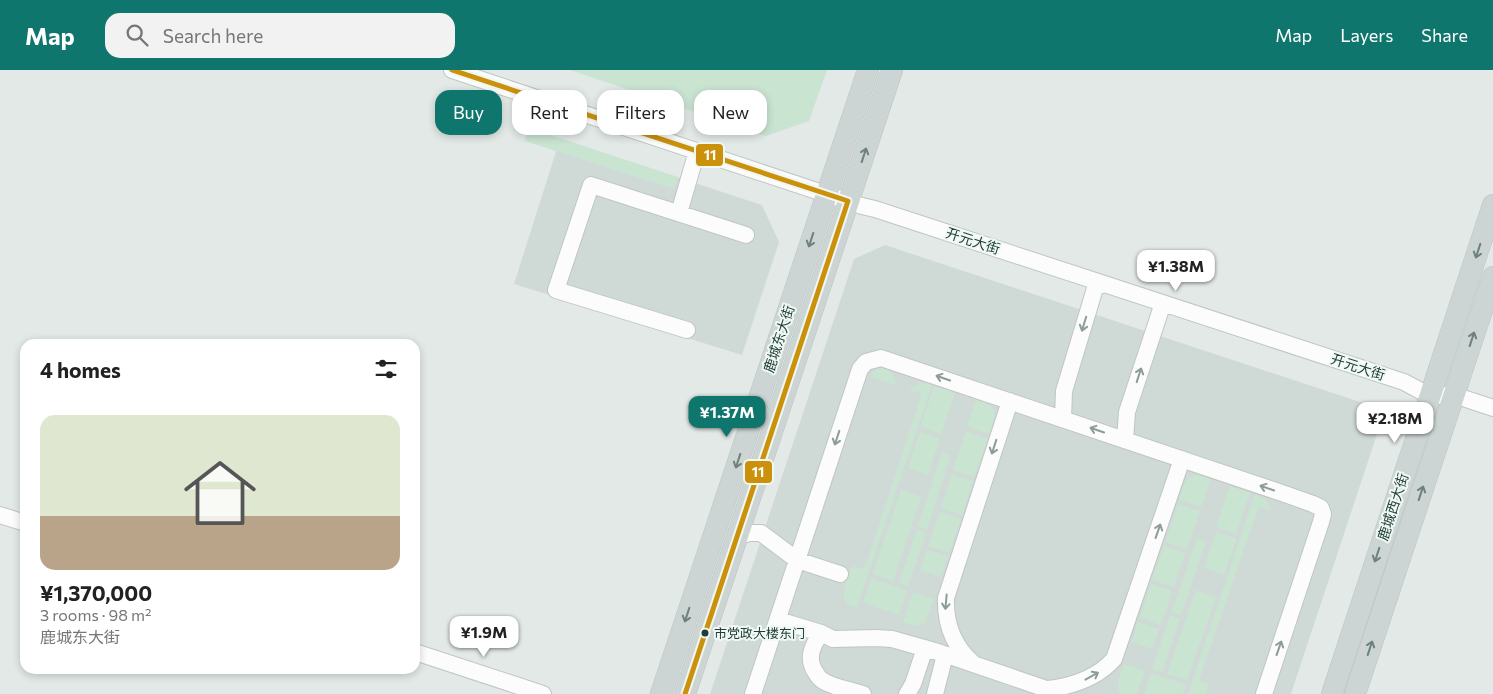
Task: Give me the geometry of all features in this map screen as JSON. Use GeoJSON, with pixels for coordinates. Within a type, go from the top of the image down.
{"type":"FeatureCollection","features":[{"type":"Feature","properties":{"kind":"main road","name":"鹿城东大街"},"geometry":{"type":"LineString","coordinates":[[661,694],[868,70]]}},
{"type":"Feature","properties":{"kind":"main road","name":"鹿城东大街"},"geometry":{"type":"LineString","coordinates":[[686,694],[892,70]]}},
{"type":"Feature","properties":{"kind":"main road","name":"鹿城西大街"},"geometry":{"type":"LineString","coordinates":[[1332,694],[1493,205]]}},
{"type":"Feature","properties":{"kind":"main road","name":"鹿城西大街"},"geometry":{"type":"LineString","coordinates":[[1355,694],[1493,276]]}},
{"type":"Feature","properties":{"kind":"street","name":"开元大街"},"geometry":{"type":"LineString","coordinates":[[452,70],[1103,285],[1404,382],[1430,396]]}},
{"type":"Feature","properties":{"kind":"street"},"geometry":{"type":"LineString","coordinates":[[679,213],[697,151]]}},
{"type":"Feature","properties":{"kind":"street"},"geometry":{"type":"LineString","coordinates":[[687,330],[556,290],[592,185],[746,235]]}},
{"type":"Feature","properties":{"kind":"street"},"geometry":{"type":"LineString","coordinates":[[1063,418],[1064,391],[1096,284],[1103,285]]}},
{"type":"Feature","properties":{"kind":"street"},"geometry":{"type":"LineString","coordinates":[[1125,440],[1127,412],[1162,306],[1170,306]]}},
{"type":"Feature","properties":{"kind":"street"},"geometry":{"type":"LineString","coordinates":[[754,694],[860,369],[866,362],[878,358],[1063,418],[1321,508],[1323,514],[1321,522],[1264,694]]}},
{"type":"Feature","properties":{"kind":"street"},"geometry":{"type":"LineString","coordinates":[[1430,396],[1454,395],[1493,408]]}},
{"type":"Feature","properties":{"kind":"street"},"geometry":{"type":"LineString","coordinates":[[977,666],[952,638],[946,615],[946,598],[1010,401]]}},
{"type":"Feature","properties":{"kind":"street"},"geometry":{"type":"LineString","coordinates":[[778,620],[833,638],[892,639],[925,648],[1053,692],[1081,682],[1107,667],[1114,659],[1182,459]]}},
{"type":"Feature","properties":{"kind":"street"},"geometry":{"type":"LineString","coordinates":[[0,515],[20,521]]}},
{"type":"Feature","properties":{"kind":"street"},"geometry":{"type":"LineString","coordinates":[[738,537],[749,533],[761,533],[797,560],[840,574]]}},
{"type":"Feature","properties":{"kind":"street"},"geometry":{"type":"LineString","coordinates":[[821,633],[811,652],[811,663],[815,673],[825,682],[863,694]]}},
{"type":"Feature","properties":{"kind":"street"},"geometry":{"type":"LineString","coordinates":[[907,694],[913,684],[925,648]]}},
{"type":"Feature","properties":{"kind":"street"},"geometry":{"type":"LineString","coordinates":[[420,654],[543,694]]}},
{"type":"Feature","properties":{"kind":"street"},"geometry":{"type":"LineString","coordinates":[[935,694],[945,655]]}},
{"type":"Feature","properties":{"kind":"shaded area"},"geometry":{"type":"Polygon","coordinates":[[[560,139],[762,205],[779,242],[742,355],[514,284],[560,139]]]}},
{"type":"Feature","properties":{"kind":"shaded area"},"geometry":{"type":"Polygon","coordinates":[[[885,245],[1363,403],[1377,434],[1291,694],[710,694],[854,259],[885,245]]]}},
{"type":"Feature","properties":{"kind":"green space"},"geometry":{"type":"Polygon","coordinates":[[[570,70],[827,70],[809,121],[766,136],[763,135],[767,135],[767,90],[694,90],[694,112],[684,108],[684,90],[629,90],[570,70]]]}},
{"type":"Feature","properties":{"kind":"green space"},"geometry":{"type":"Polygon","coordinates":[[[526,135],[550,135],[678,177],[674,189],[525,141],[526,135]]]}},
{"type":"Feature","properties":{"kind":"green space"},"geometry":{"type":"Polygon","coordinates":[[[879,368],[891,373],[895,385],[870,377],[879,368]]]}},
{"type":"Feature","properties":{"kind":"green space"},"geometry":{"type":"Polygon","coordinates":[[[920,383],[932,385],[857,607],[850,605],[844,596],[844,590],[853,566],[862,569],[866,565],[921,396],[919,393],[909,390],[920,383]]]}},
{"type":"Feature","properties":{"kind":"green space"},"geometry":{"type":"Polygon","coordinates":[[[934,386],[955,393],[941,434],[921,427],[934,386]]]}},
{"type":"Feature","properties":{"kind":"green space"},"geometry":{"type":"Polygon","coordinates":[[[976,400],[993,408],[995,416],[989,434],[967,427],[976,400]]]}},
{"type":"Feature","properties":{"kind":"green space"},"geometry":{"type":"Polygon","coordinates":[[[966,431],[988,439],[974,477],[953,470],[966,431]]]}},
{"type":"Feature","properties":{"kind":"green space"},"geometry":{"type":"Polygon","coordinates":[[[920,432],[940,438],[928,475],[908,468],[920,432]]]}},
{"type":"Feature","properties":{"kind":"green space"},"geometry":{"type":"Polygon","coordinates":[[[942,452],[951,455],[927,529],[918,526],[942,452]]]}},
{"type":"Feature","properties":{"kind":"green space"},"geometry":{"type":"Polygon","coordinates":[[[952,474],[973,481],[962,515],[941,508],[952,474]]]}},
{"type":"Feature","properties":{"kind":"green space"},"geometry":{"type":"Polygon","coordinates":[[[1198,475],[1211,479],[1201,507],[1179,500],[1187,480],[1198,475]]]}},
{"type":"Feature","properties":{"kind":"green space"},"geometry":{"type":"Polygon","coordinates":[[[1230,486],[1250,493],[1236,534],[1216,527],[1230,486]]]}},
{"type":"Feature","properties":{"kind":"green space"},"geometry":{"type":"Polygon","coordinates":[[[901,490],[921,497],[893,581],[873,574],[901,490]]]}},
{"type":"Feature","properties":{"kind":"green space"},"geometry":{"type":"Polygon","coordinates":[[[1255,494],[1266,500],[1271,510],[1262,507],[1258,509],[1200,677],[1200,681],[1209,684],[1206,694],[1188,694],[1255,494]]]}},
{"type":"Feature","properties":{"kind":"green space"},"geometry":{"type":"Polygon","coordinates":[[[1178,504],[1200,511],[1187,549],[1166,542],[1178,504]]]}},
{"type":"Feature","properties":{"kind":"green space"},"geometry":{"type":"Polygon","coordinates":[[[940,512],[961,519],[949,553],[928,546],[940,512]]]}},
{"type":"Feature","properties":{"kind":"green space"},"geometry":{"type":"Polygon","coordinates":[[[917,529],[926,533],[908,586],[899,583],[917,529]]]}},
{"type":"Feature","properties":{"kind":"green space"},"geometry":{"type":"Polygon","coordinates":[[[1216,532],[1237,539],[1224,575],[1204,568],[1216,532]]]}},
{"type":"Feature","properties":{"kind":"green space"},"geometry":{"type":"Polygon","coordinates":[[[1197,538],[1206,541],[1181,615],[1172,612],[1197,538]]]}},
{"type":"Feature","properties":{"kind":"green space"},"geometry":{"type":"Polygon","coordinates":[[[1164,546],[1185,553],[1174,587],[1152,580],[1164,546]]]}},
{"type":"Feature","properties":{"kind":"green space"},"geometry":{"type":"Polygon","coordinates":[[[927,550],[948,556],[941,577],[920,570],[927,550]]]}},
{"type":"Feature","properties":{"kind":"green space"},"geometry":{"type":"Polygon","coordinates":[[[871,578],[907,590],[899,615],[863,603],[871,578]]]}},
{"type":"Feature","properties":{"kind":"green space"},"geometry":{"type":"Polygon","coordinates":[[[1151,584],[1172,591],[1161,625],[1140,618],[1151,584]]]}},
{"type":"Feature","properties":{"kind":"green space"},"geometry":{"type":"Polygon","coordinates":[[[1196,590],[1216,597],[1187,680],[1167,674],[1196,590]]]}},
{"type":"Feature","properties":{"kind":"green space"},"geometry":{"type":"Polygon","coordinates":[[[913,592],[934,599],[925,622],[918,626],[903,622],[913,592]]]}},
{"type":"Feature","properties":{"kind":"green space"},"geometry":{"type":"Polygon","coordinates":[[[1170,615],[1180,619],[1162,672],[1152,669],[1170,615]]]}},
{"type":"Feature","properties":{"kind":"green space"},"geometry":{"type":"Polygon","coordinates":[[[1138,622],[1159,629],[1152,649],[1132,642],[1138,622]]]}},
{"type":"Feature","properties":{"kind":"green space"},"geometry":{"type":"Polygon","coordinates":[[[1124,664],[1145,671],[1137,694],[1119,694],[1118,683],[1124,664]]]}},
{"type":"Feature","properties":{"kind":"green space"},"geometry":{"type":"Polygon","coordinates":[[[1151,673],[1186,685],[1183,694],[1144,694],[1151,673]]]}},
{"type":"Feature","properties":{"kind":"transit line","name":"11"},"geometry":{"type":"LineString","coordinates":[[452,70],[848,201],[685,694]]}},
{"type":"Feature","properties":{"kind":"place","name":"市党政大楼东门"},"geometry":{"type":"Point","coordinates":[705,633]}}]}
